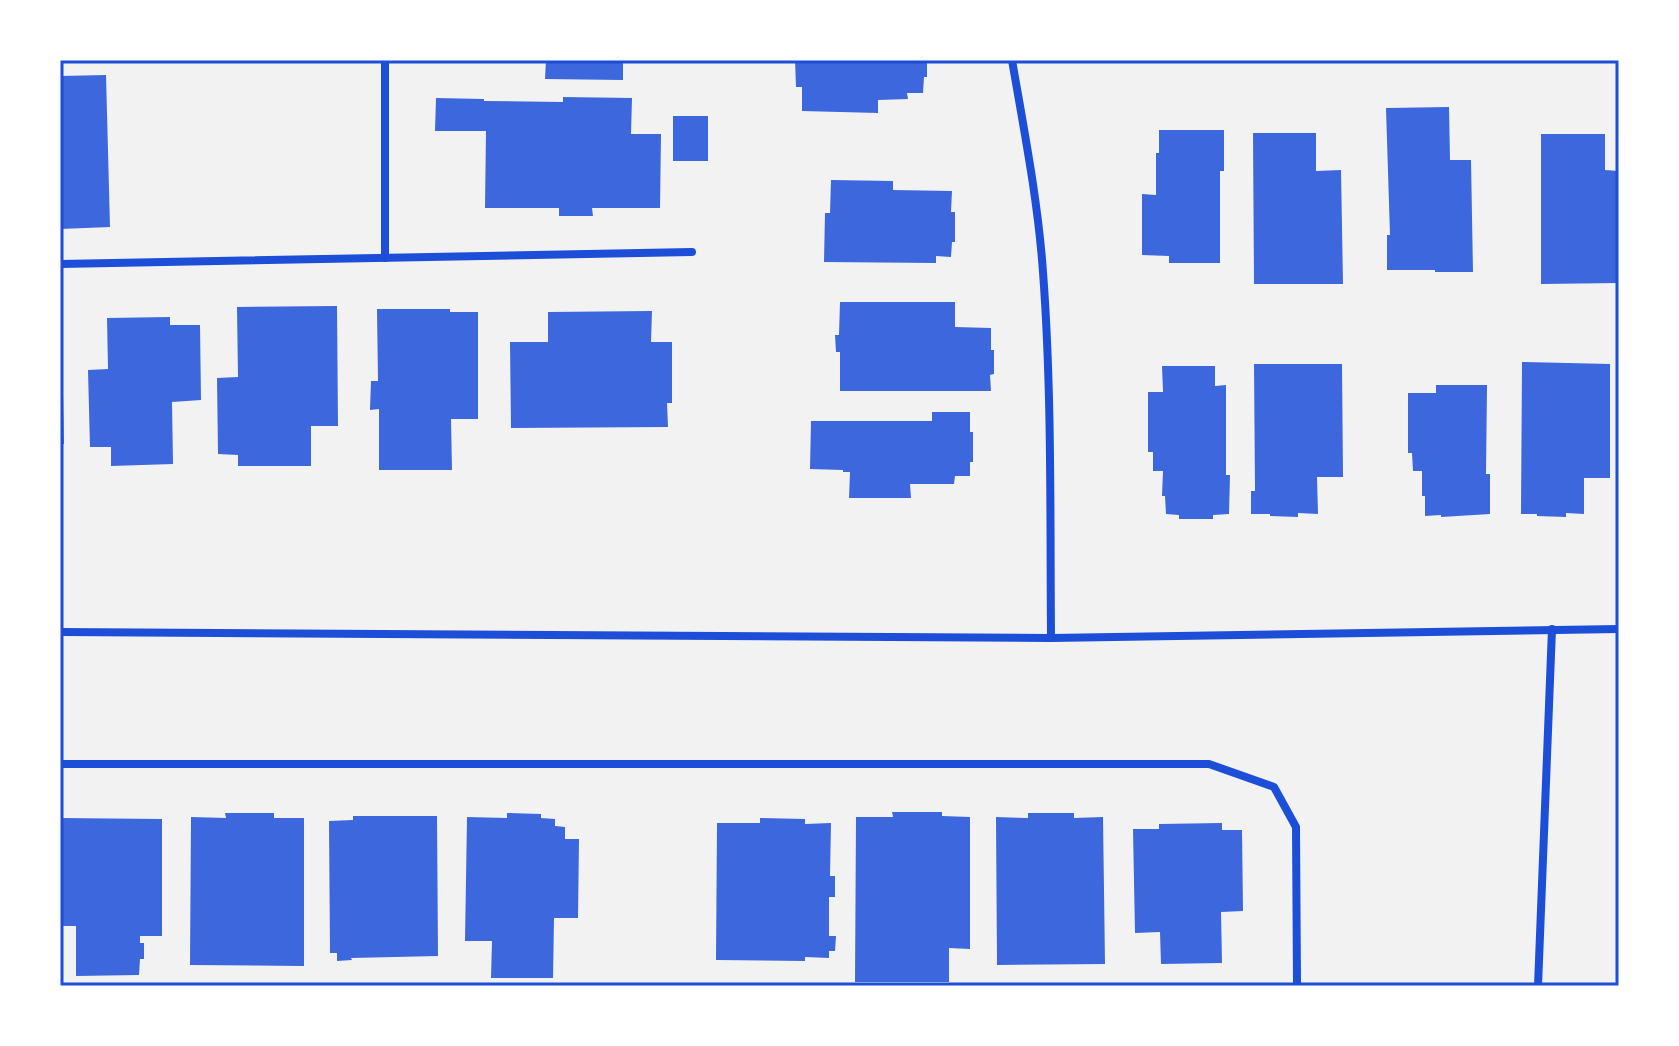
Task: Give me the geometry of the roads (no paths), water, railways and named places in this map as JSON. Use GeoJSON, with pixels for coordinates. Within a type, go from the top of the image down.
{"type":"FeatureCollection","features":[{"type":"Feature","properties":{"kind":"street"},"geometry":{"type":"LineString","coordinates":[[385,60],[385,258]]}},
{"type":"Feature","properties":{"kind":"street"},"geometry":{"type":"LineString","coordinates":[[1012,60],[1043,268],[1048,359],[1051,638]]}},
{"type":"Feature","properties":{"kind":"street"},"geometry":{"type":"LineString","coordinates":[[60,264],[692,252]]}},
{"type":"Feature","properties":{"kind":"street"},"geometry":{"type":"LineString","coordinates":[[1538,986],[1552,629]]}},
{"type":"Feature","properties":{"kind":"street"},"geometry":{"type":"LineString","coordinates":[[60,632],[1051,638],[1619,629]]}},
{"type":"Feature","properties":{"kind":"street"},"geometry":{"type":"LineString","coordinates":[[60,764],[1209,764],[1274,787],[1296,827],[1297,986]]}}]}
